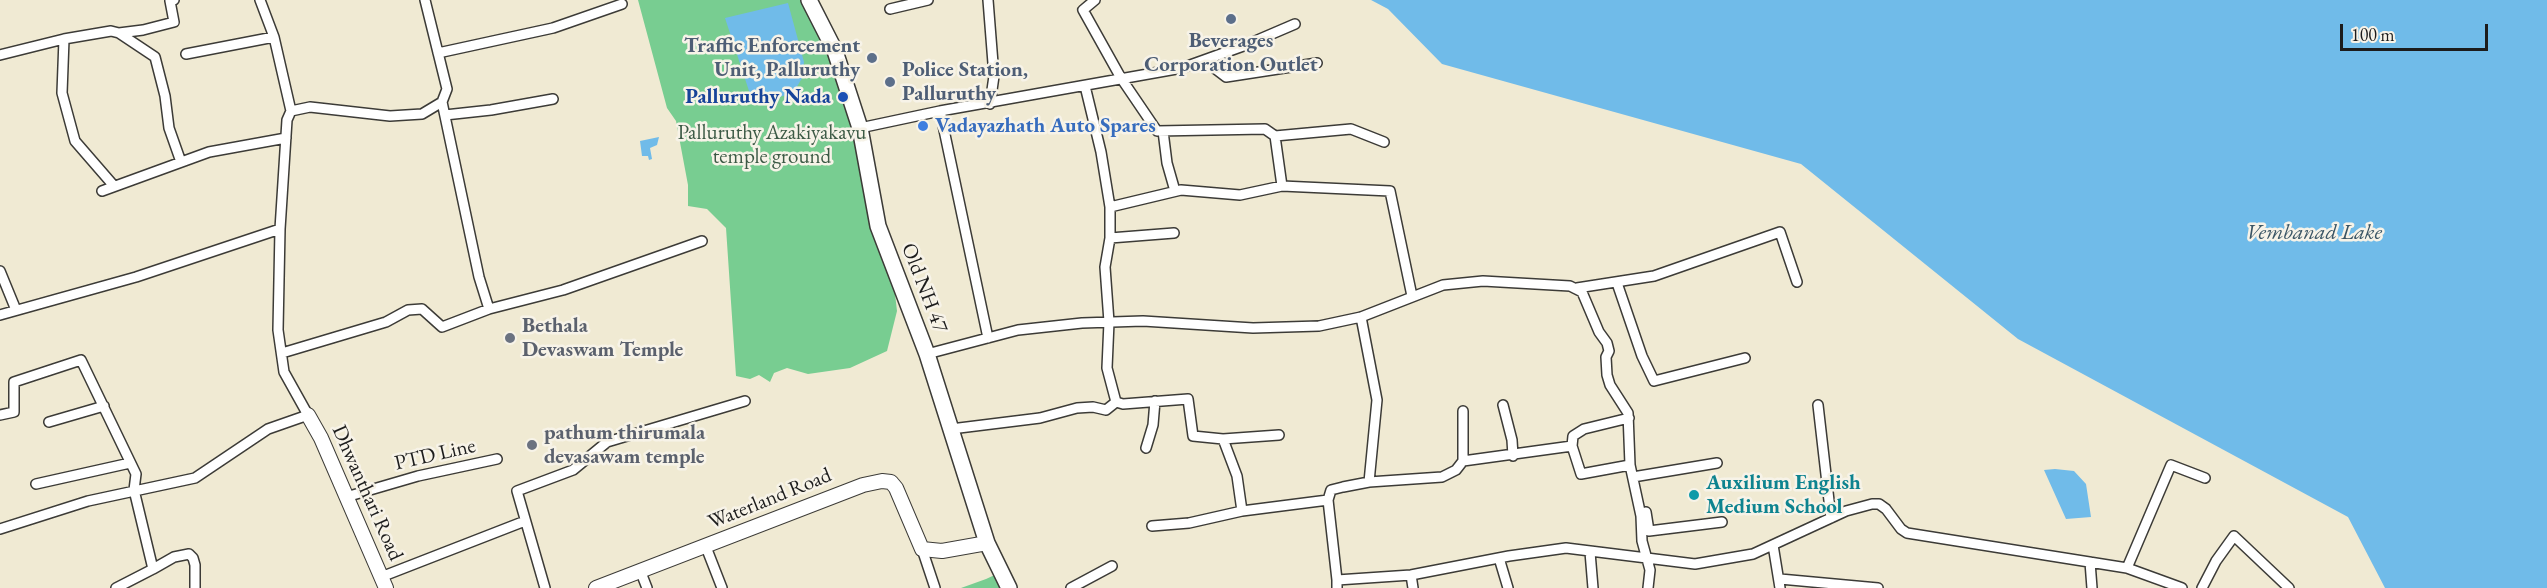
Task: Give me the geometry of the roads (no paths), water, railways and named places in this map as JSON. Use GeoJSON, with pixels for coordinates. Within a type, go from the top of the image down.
{"type":"FeatureCollection","features":[{"type":"Feature","properties":{"kind":"main road","name":"Old NH 47"},"geometry":{"type":"LineString","coordinates":[[809,0],[835,51],[860,128],[878,226],[927,354],[987,543],[1009,588]]}},
{"type":"Feature","properties":{"kind":"main road","name":"Dhwanthari Road"},"geometry":{"type":"LineString","coordinates":[[308,415],[321,438],[383,583]]}},
{"type":"Feature","properties":{"kind":"main road","name":"Waterland Road"},"geometry":{"type":"LineString","coordinates":[[596,588],[863,485],[882,480],[891,482],[896,488],[922,549]]}},
{"type":"Feature","properties":{"kind":"main road"},"geometry":{"type":"LineString","coordinates":[[922,549],[942,551],[987,543]]}},
{"type":"Feature","properties":{"kind":"street"},"geometry":{"type":"LineString","coordinates":[[119,33],[174,22],[171,1],[174,0]]}},
{"type":"Feature","properties":{"kind":"street"},"geometry":{"type":"LineString","coordinates":[[0,529],[88,501],[195,478],[268,429],[308,415],[284,372],[278,330],[280,229],[287,120],[291,111],[274,36],[260,0]]}},
{"type":"Feature","properties":{"kind":"street"},"geometry":{"type":"LineString","coordinates":[[425,0],[447,89],[442,102],[479,277],[489,309]]}},
{"type":"Feature","properties":{"kind":"street"},"geometry":{"type":"LineString","coordinates":[[890,9],[928,0]]}},
{"type":"Feature","properties":{"kind":"street"},"geometry":{"type":"LineString","coordinates":[[988,0],[994,76],[990,104]]}},
{"type":"Feature","properties":{"kind":"street"},"geometry":{"type":"LineString","coordinates":[[1095,0],[1083,10],[1121,78],[1157,131],[1265,129],[1275,136],[1352,129],[1384,142]]}},
{"type":"Feature","properties":{"kind":"street"},"geometry":{"type":"LineString","coordinates":[[438,53],[553,28],[622,4]]}},
{"type":"Feature","properties":{"kind":"street"},"geometry":{"type":"LineString","coordinates":[[860,128],[940,111],[990,104],[1182,68],[1295,24]]}},
{"type":"Feature","properties":{"kind":"street"},"geometry":{"type":"LineString","coordinates":[[0,55],[64,39],[111,31],[119,33],[155,57],[165,96],[169,129],[181,162]]}},
{"type":"Feature","properties":{"kind":"street"},"geometry":{"type":"LineString","coordinates":[[186,54],[274,36]]}},
{"type":"Feature","properties":{"kind":"street"},"geometry":{"type":"LineString","coordinates":[[64,39],[62,93],[75,141],[114,186]]}},
{"type":"Feature","properties":{"kind":"street"},"geometry":{"type":"LineString","coordinates":[[1204,61],[1226,77],[1317,63]]}},
{"type":"Feature","properties":{"kind":"street"},"geometry":{"type":"LineString","coordinates":[[1085,86],[1101,152],[1110,207],[1110,238],[1105,267],[1109,322],[1107,368],[1116,402]]}},
{"type":"Feature","properties":{"kind":"street"},"geometry":{"type":"LineString","coordinates":[[445,115],[553,99]]}},
{"type":"Feature","properties":{"kind":"street"},"geometry":{"type":"LineString","coordinates":[[291,111],[310,107],[390,116],[422,114],[442,102]]}},
{"type":"Feature","properties":{"kind":"street"},"geometry":{"type":"LineString","coordinates":[[940,111],[988,338]]}},
{"type":"Feature","properties":{"kind":"street"},"geometry":{"type":"LineString","coordinates":[[1163,131],[1167,163],[1175,191]]}},
{"type":"Feature","properties":{"kind":"street"},"geometry":{"type":"LineString","coordinates":[[1275,136],[1282,186]]}},
{"type":"Feature","properties":{"kind":"street"},"geometry":{"type":"LineString","coordinates":[[102,191],[210,152],[286,138]]}},
{"type":"Feature","properties":{"kind":"street"},"geometry":{"type":"LineString","coordinates":[[1110,207],[1181,190],[1240,195],[1282,186],[1390,191],[1412,296]]}},
{"type":"Feature","properties":{"kind":"street"},"geometry":{"type":"LineString","coordinates":[[0,315],[136,277],[280,229]]}},
{"type":"Feature","properties":{"kind":"street"},"geometry":{"type":"LineString","coordinates":[[927,354],[1018,330],[1109,322],[1143,321],[1253,328],[1319,326],[1361,317],[1443,285],[1483,281],[1561,284],[1577,288],[1617,284],[1653,276],[1780,232],[1797,282]]}},
{"type":"Feature","properties":{"kind":"street"},"geometry":{"type":"LineString","coordinates":[[1110,238],[1174,233]]}},
{"type":"Feature","properties":{"kind":"street"},"geometry":{"type":"LineString","coordinates":[[282,353],[386,322],[408,310],[422,309],[442,327],[489,309],[563,290],[702,241]]}},
{"type":"Feature","properties":{"kind":"street"},"geometry":{"type":"LineString","coordinates":[[0,270],[16,310]]}},
{"type":"Feature","properties":{"kind":"street"},"geometry":{"type":"LineString","coordinates":[[1617,284],[1642,356],[1654,381],[1745,358]]}},
{"type":"Feature","properties":{"kind":"street"},"geometry":{"type":"LineString","coordinates":[[1577,288],[1585,298],[1599,332],[1607,343],[1609,351],[1606,357],[1606,375],[1629,418],[1630,465],[1636,477],[1649,531],[1722,522]]}},
{"type":"Feature","properties":{"kind":"street"},"geometry":{"type":"LineString","coordinates":[[1361,317],[1377,400],[1369,482]]}},
{"type":"Feature","properties":{"kind":"street"},"geometry":{"type":"LineString","coordinates":[[0,415],[14,412],[14,382],[81,360],[136,474],[134,490],[153,569]]}},
{"type":"Feature","properties":{"kind":"street"},"geometry":{"type":"LineString","coordinates":[[1116,402],[1123,404],[1188,399],[1193,436],[1223,439],[1279,435]]}},
{"type":"Feature","properties":{"kind":"street"},"geometry":{"type":"LineString","coordinates":[[1146,448],[1153,425],[1155,400]]}},
{"type":"Feature","properties":{"kind":"street"},"geometry":{"type":"LineString","coordinates":[[545,588],[517,491],[573,470],[607,442],[745,401]]}},
{"type":"Feature","properties":{"kind":"street"},"geometry":{"type":"LineString","coordinates":[[951,429],[1040,418],[1077,408],[1106,410],[1116,402]]}},
{"type":"Feature","properties":{"kind":"street"},"geometry":{"type":"LineString","coordinates":[[1503,405],[1512,440],[1513,456]]}},
{"type":"Feature","properties":{"kind":"street"},"geometry":{"type":"LineString","coordinates":[[1818,405],[1831,518]]}},
{"type":"Feature","properties":{"kind":"street"},"geometry":{"type":"LineString","coordinates":[[49,422],[104,406]]}},
{"type":"Feature","properties":{"kind":"street"},"geometry":{"type":"LineString","coordinates":[[1463,411],[1464,460],[1456,470],[1442,477],[1369,482],[1331,490],[1328,500],[1337,584],[1411,575],[1566,548],[1695,564],[1753,554],[1831,518],[1864,505],[1879,504],[1907,533],[2127,568],[2182,588]]}},
{"type":"Feature","properties":{"kind":"street"},"geometry":{"type":"LineString","coordinates":[[1629,418],[1584,429],[1573,436],[1572,446],[1581,474],[1630,465]]}},
{"type":"Feature","properties":{"kind":"street"},"geometry":{"type":"LineString","coordinates":[[1223,439],[1237,476],[1242,510]]}},
{"type":"Feature","properties":{"kind":"street"},"geometry":{"type":"LineString","coordinates":[[1464,460],[1513,456],[1572,446]]}},
{"type":"Feature","properties":{"kind":"street","name":"PTD Line"},"geometry":{"type":"LineString","coordinates":[[346,497],[418,476],[497,459]]}},
{"type":"Feature","properties":{"kind":"street"},"geometry":{"type":"LineString","coordinates":[[36,484],[130,463]]}},
{"type":"Feature","properties":{"kind":"street"},"geometry":{"type":"LineString","coordinates":[[1636,477],[1717,463]]}},
{"type":"Feature","properties":{"kind":"street"},"geometry":{"type":"LineString","coordinates":[[2127,568],[2165,473],[2171,465],[2205,478]]}},
{"type":"Feature","properties":{"kind":"street"},"geometry":{"type":"LineString","coordinates":[[1636,477],[1650,570],[1648,588]]}},
{"type":"Feature","properties":{"kind":"street"},"geometry":{"type":"LineString","coordinates":[[1152,526],[1189,524],[1242,510],[1328,500]]}},
{"type":"Feature","properties":{"kind":"street"},"geometry":{"type":"LineString","coordinates":[[383,583],[525,520]]}},
{"type":"Feature","properties":{"kind":"street"},"geometry":{"type":"LineString","coordinates":[[2202,588],[2216,561],[2234,536],[2289,588]]}},
{"type":"Feature","properties":{"kind":"street"},"geometry":{"type":"LineString","coordinates":[[1773,545],[1780,583],[1878,588]]}},
{"type":"Feature","properties":{"kind":"street"},"geometry":{"type":"LineString","coordinates":[[706,547],[722,588]]}},
{"type":"Feature","properties":{"kind":"street"},"geometry":{"type":"LineString","coordinates":[[922,549],[935,588]]}},
{"type":"Feature","properties":{"kind":"street"},"geometry":{"type":"LineString","coordinates":[[1590,552],[1593,588]]}},
{"type":"Feature","properties":{"kind":"street"},"geometry":{"type":"LineString","coordinates":[[116,588],[174,557],[189,554],[195,566],[195,588]]}},
{"type":"Feature","properties":{"kind":"street"},"geometry":{"type":"LineString","coordinates":[[1499,558],[1508,588]]}},
{"type":"Feature","properties":{"kind":"street"},"geometry":{"type":"LineString","coordinates":[[2090,562],[2092,588]]}},
{"type":"Feature","properties":{"kind":"street"},"geometry":{"type":"LineString","coordinates":[[1071,588],[1112,566]]}},
{"type":"Feature","properties":{"kind":"street"},"geometry":{"type":"LineString","coordinates":[[640,570],[647,588]]}},
{"type":"Feature","properties":{"kind":"street"},"geometry":{"type":"LineString","coordinates":[[1411,575],[1413,588]]}},
{"type":"Feature","properties":{"kind":"water","name":"Vembanad Lake"},"geometry":{"type":"Polygon","coordinates":[[[1371,0],[2547,0],[2547,588],[2385,588],[2348,517],[2018,339],[1801,164],[1442,64],[1388,9],[1371,0]]]}},
{"type":"Feature","properties":{"kind":"water"},"geometry":{"type":"Polygon","coordinates":[[[788,3],[804,62],[802,78],[795,90],[763,102],[751,97],[725,18],[788,3]]]}},
{"type":"Feature","properties":{"kind":"water"},"geometry":{"type":"Polygon","coordinates":[[[659,137],[657,145],[650,148],[652,159],[649,160],[648,156],[642,156],[640,141],[659,137]]]}},
{"type":"Feature","properties":{"kind":"water"},"geometry":{"type":"Polygon","coordinates":[[[2044,470],[2074,471],[2086,484],[2091,517],[2066,519],[2044,470]]]}},
{"type":"Feature","properties":{"kind":"place","name":"Beverages Corporation Outlet"},"geometry":{"type":"Point","coordinates":[1231,19]}},
{"type":"Feature","properties":{"kind":"place","name":"Traffic Enforcement Unit, Palluruthy"},"geometry":{"type":"Point","coordinates":[872,58]}},
{"type":"Feature","properties":{"kind":"place","name":"Police Station, Palluruthy"},"geometry":{"type":"Point","coordinates":[890,82]}},
{"type":"Feature","properties":{"kind":"place","name":"Palluruthy Nada"},"geometry":{"type":"Point","coordinates":[843,97]}},
{"type":"Feature","properties":{"kind":"place","name":"Vadayazhath Auto Spares"},"geometry":{"type":"Point","coordinates":[923,126]}},
{"type":"Feature","properties":{"kind":"place","name":"Bethala Devaswam Temple"},"geometry":{"type":"Point","coordinates":[510,338]}},
{"type":"Feature","properties":{"kind":"place","name":"pathum thirumala devasawam temple"},"geometry":{"type":"Point","coordinates":[532,445]}},
{"type":"Feature","properties":{"kind":"place","name":"Auxilium English Medium School"},"geometry":{"type":"Point","coordinates":[1694,495]}},
{"type":"Feature","properties":{"kind":"park label","name":"Palluruthy Azakiyakavu temple ground"},"geometry":{"type":"Point","coordinates":[772,145]}}]}
